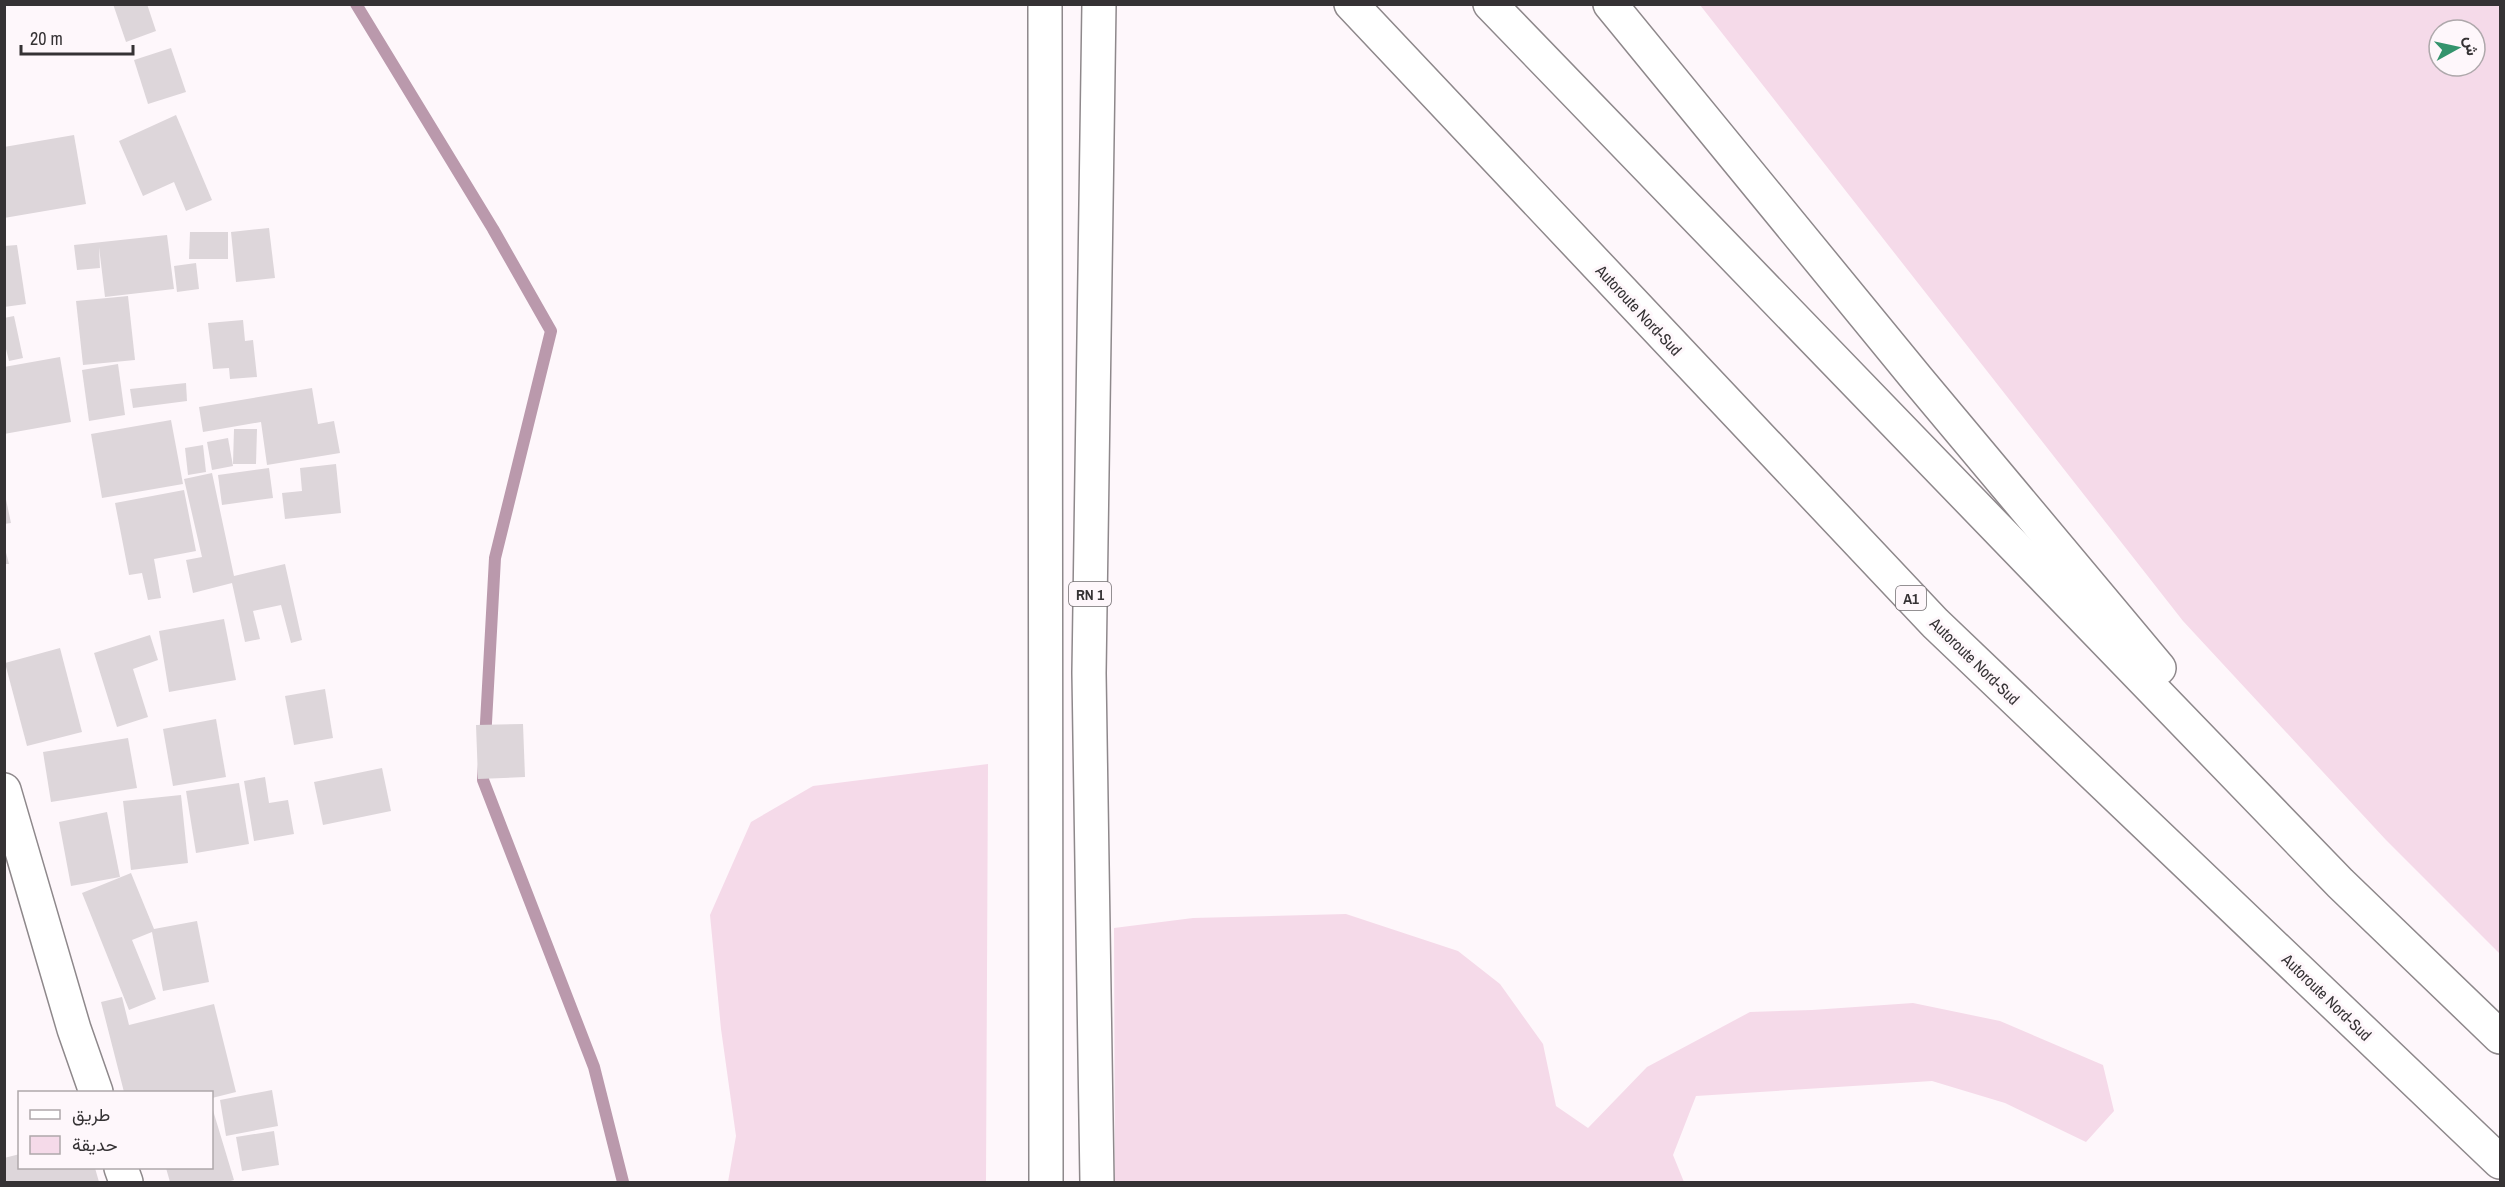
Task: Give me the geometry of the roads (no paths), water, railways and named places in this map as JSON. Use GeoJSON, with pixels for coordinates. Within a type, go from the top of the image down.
{"type":"FeatureCollection","features":[{"type":"Feature","properties":{"kind":"main road","name":"RN 1"},"geometry":{"type":"LineString","coordinates":[[1045,4],[1046,1182]]}},
{"type":"Feature","properties":{"kind":"main road","name":"RN 1"},"geometry":{"type":"LineString","coordinates":[[1097,1182],[1089,674],[1099,4]]}},
{"type":"Feature","properties":{"kind":"main road","name":"Autoroute Nord-Sud"},"geometry":{"type":"LineString","coordinates":[[1351,4],[1935,623],[2500,1162]]}},
{"type":"Feature","properties":{"kind":"main road"},"geometry":{"type":"LineString","coordinates":[[1490,4],[2340,883],[2500,1037]]}},
{"type":"Feature","properties":{"kind":"main road"},"geometry":{"type":"LineString","coordinates":[[1610,4],[1911,371],[2340,883]]}},
{"type":"Feature","properties":{"kind":"main road"},"geometry":{"type":"LineString","coordinates":[[4,790],[74,1029],[96,1091]]}},
{"type":"Feature","properties":{"kind":"waterway"},"geometry":{"type":"LineString","coordinates":[[356,4],[493,229],[551,331],[495,558],[485,741]]}},
{"type":"Feature","properties":{"kind":"waterway"},"geometry":{"type":"LineString","coordinates":[[484,764],[483,780],[594,1067],[623,1182]]}}]}
